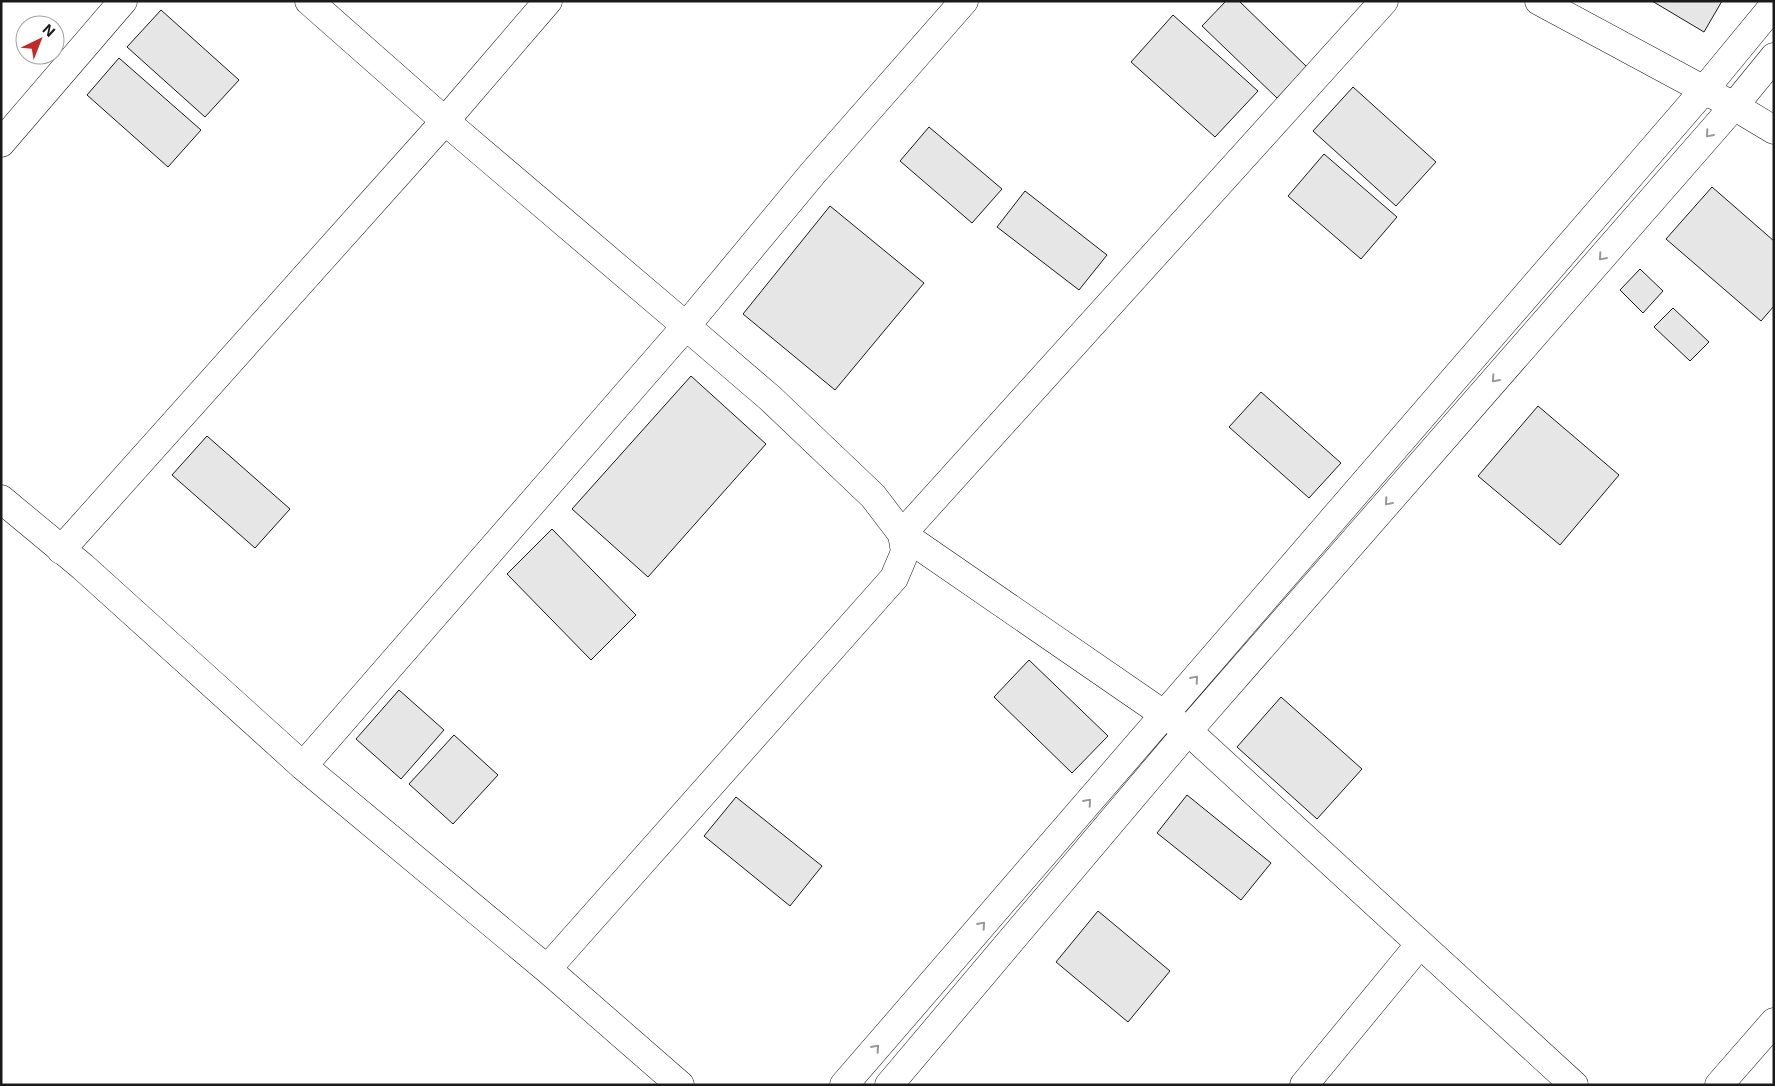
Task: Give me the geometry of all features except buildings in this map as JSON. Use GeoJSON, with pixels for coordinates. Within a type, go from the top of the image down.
{"type":"FeatureCollection","features":[{"type":"Feature","properties":{"kind":"street"},"geometry":{"type":"LineString","coordinates":[[1,143],[123,1]]}},
{"type":"Feature","properties":{"kind":"street"},"geometry":{"type":"LineString","coordinates":[[309,1],[445,121],[770,398],[873,496],[902,534],[1188,731],[1574,1085]]}},
{"type":"Feature","properties":{"kind":"street"},"geometry":{"type":"LineString","coordinates":[[61,550],[445,121],[548,1]]}},
{"type":"Feature","properties":{"kind":"street"},"geometry":{"type":"LineString","coordinates":[[303,766],[686,326],[813,173],[964,1]]}},
{"type":"Feature","properties":{"kind":"street"},"geometry":{"type":"LineString","coordinates":[[902,534],[1384,1]]}},
{"type":"Feature","properties":{"kind":"street"},"geometry":{"type":"LineString","coordinates":[[1540,1],[1734,106],[1774,130]]}},
{"type":"Feature","properties":{"kind":"street"},"geometry":{"type":"LineString","coordinates":[[844,1085],[1704,90],[1774,5]]}},
{"type":"Feature","properties":{"kind":"street"},"geometry":{"type":"LineString","coordinates":[[888,1085],[1188,731],[1734,106],[1774,57]]}},
{"type":"Feature","properties":{"kind":"street"},"geometry":{"type":"LineString","coordinates":[[1,499],[83,567],[303,766],[547,969],[680,1085]]}},
{"type":"Feature","properties":{"kind":"street"},"geometry":{"type":"LineString","coordinates":[[547,969],[894,578],[905,552],[902,534]]}},
{"type":"Feature","properties":{"kind":"street"},"geometry":{"type":"LineString","coordinates":[[1304,1085],[1420,944]]}},
{"type":"Feature","properties":{"kind":"street"},"geometry":{"type":"LineString","coordinates":[[1719,1085],[1774,1022]]}}]}
